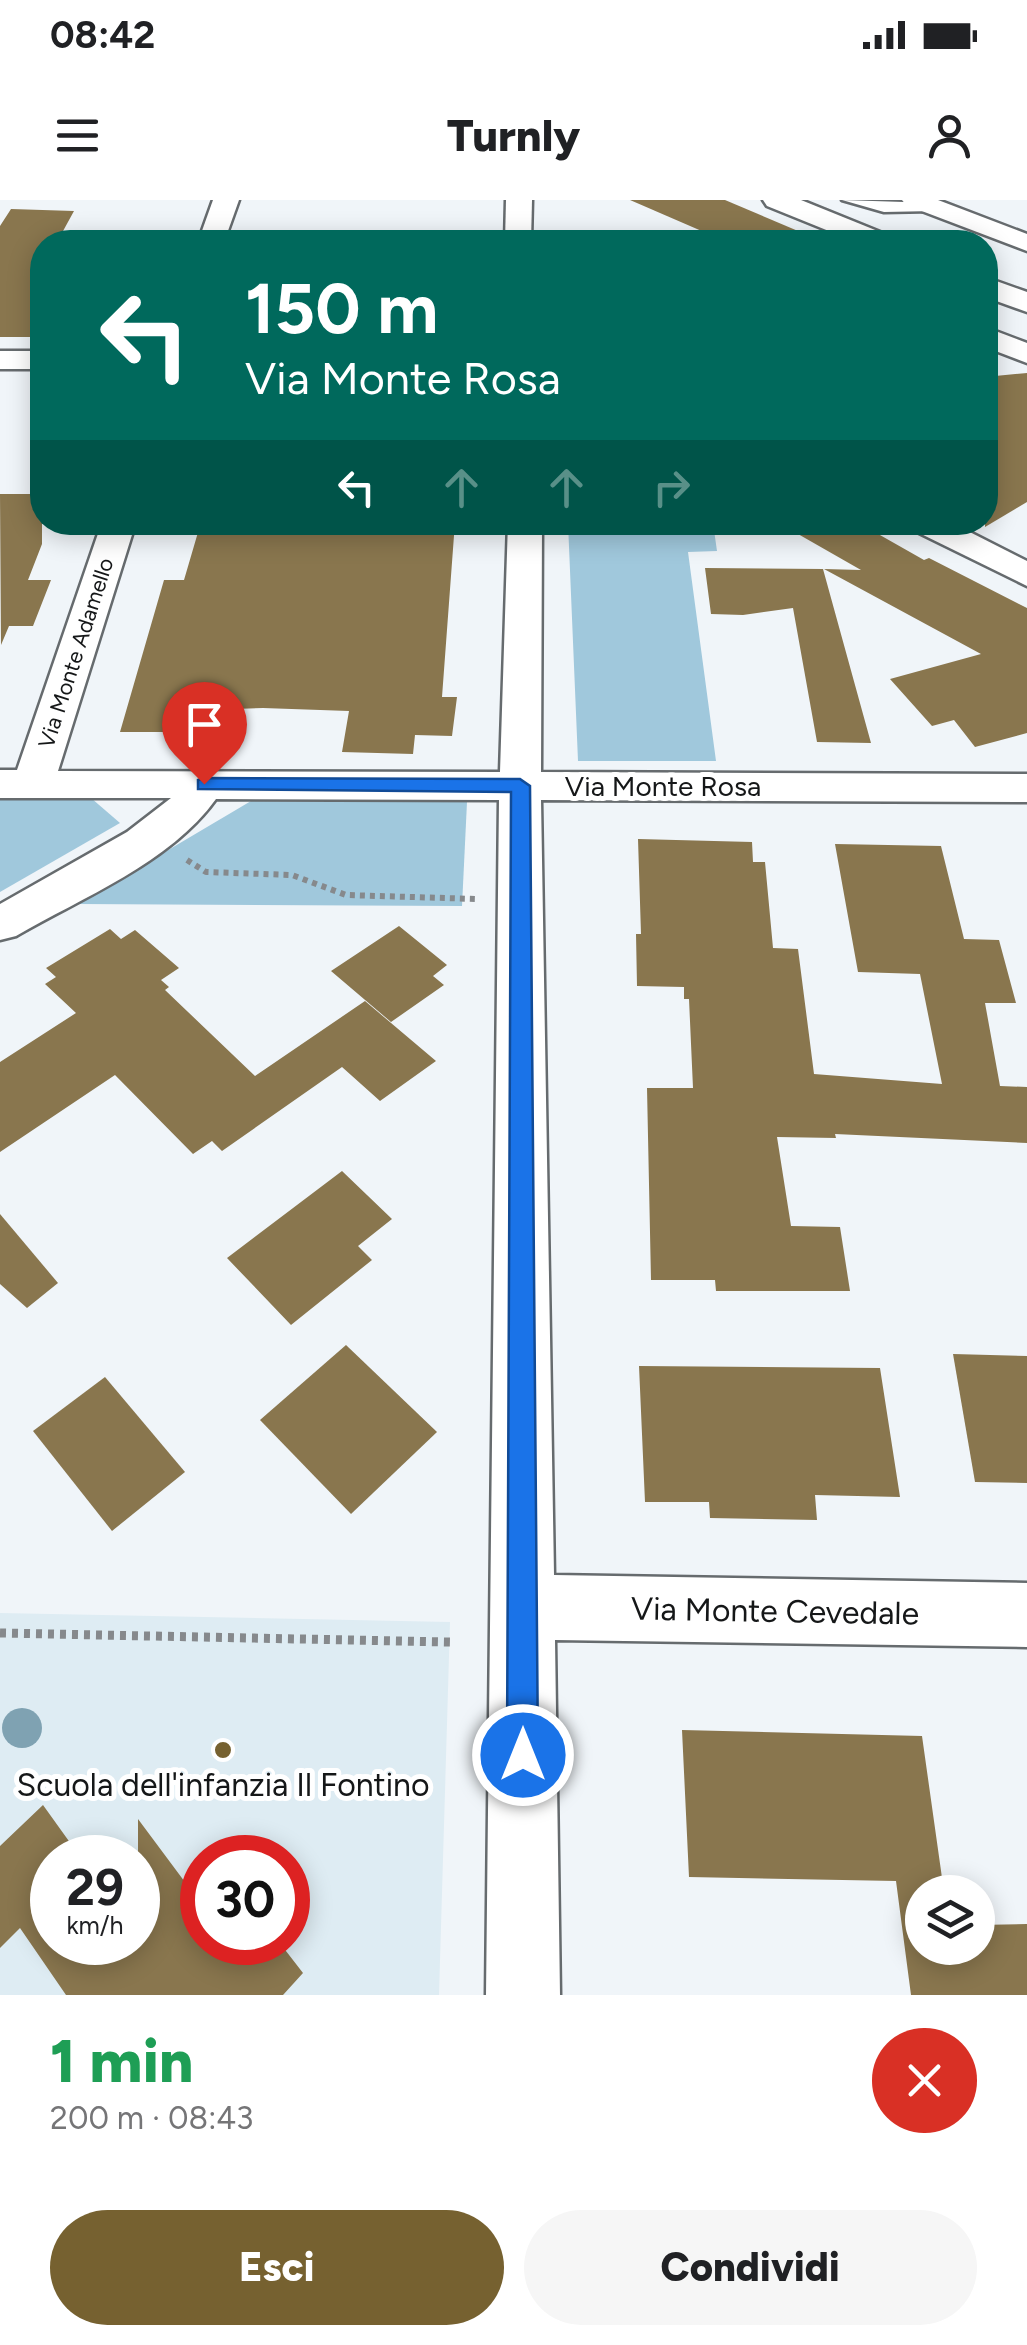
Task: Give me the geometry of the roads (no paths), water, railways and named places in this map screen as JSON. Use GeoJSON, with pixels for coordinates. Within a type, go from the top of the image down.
{"type":"FeatureCollection","features":[{"type":"Feature","properties":{"kind":"main road"},"geometry":{"type":"LineString","coordinates":[[777,200],[851,230]]}},
{"type":"Feature","properties":{"kind":"main road"},"geometry":{"type":"LineString","coordinates":[[998,292],[1027,304]]}},
{"type":"Feature","properties":{"kind":"street"},"geometry":{"type":"LineString","coordinates":[[216,230],[226,200]]}},
{"type":"Feature","properties":{"kind":"street"},"geometry":{"type":"LineString","coordinates":[[518,200],[518,230]]}},
{"type":"Feature","properties":{"kind":"street"},"geometry":{"type":"LineString","coordinates":[[924,204],[994,230]]}},
{"type":"Feature","properties":{"kind":"street"},"geometry":{"type":"LineString","coordinates":[[979,224],[1011,211]]}},
{"type":"Feature","properties":{"kind":"street"},"geometry":{"type":"LineString","coordinates":[[998,232],[1027,243]]}},
{"type":"Feature","properties":{"kind":"street"},"geometry":{"type":"LineString","coordinates":[[998,342],[1027,354]]}},
{"type":"Feature","properties":{"kind":"street"},"geometry":{"type":"LineString","coordinates":[[0,360],[30,360]]}},
{"type":"Feature","properties":{"kind":"street","name":"Via Monte Adamello"},"geometry":{"type":"LineString","coordinates":[[17,784],[114,535]]}},
{"type":"Feature","properties":{"kind":"street"},"geometry":{"type":"LineString","coordinates":[[523,1995],[520,786],[525,535]]}},
{"type":"Feature","properties":{"kind":"street"},"geometry":{"type":"LineString","coordinates":[[948,535],[1027,576]]}},
{"type":"Feature","properties":{"kind":"street","name":"Via Monte Rosa"},"geometry":{"type":"LineString","coordinates":[[17,784],[1027,788]]}},
{"type":"Feature","properties":{"kind":"street"},"geometry":{"type":"LineString","coordinates":[[0,924],[156,833],[196,800],[204,784]]}},
{"type":"Feature","properties":{"kind":"street","name":"Via Monte Cevedale"},"geometry":{"type":"LineString","coordinates":[[522,1607],[1027,1616]]}},
{"type":"Feature","properties":{"kind":"lane"},"geometry":{"type":"LineString","coordinates":[[848,200],[884,208],[924,204]]}},
{"type":"Feature","properties":{"kind":"place","name":"Scuola dell'infanzia Il Fontino"},"geometry":{"type":"Point","coordinates":[223,1750]}}]}
